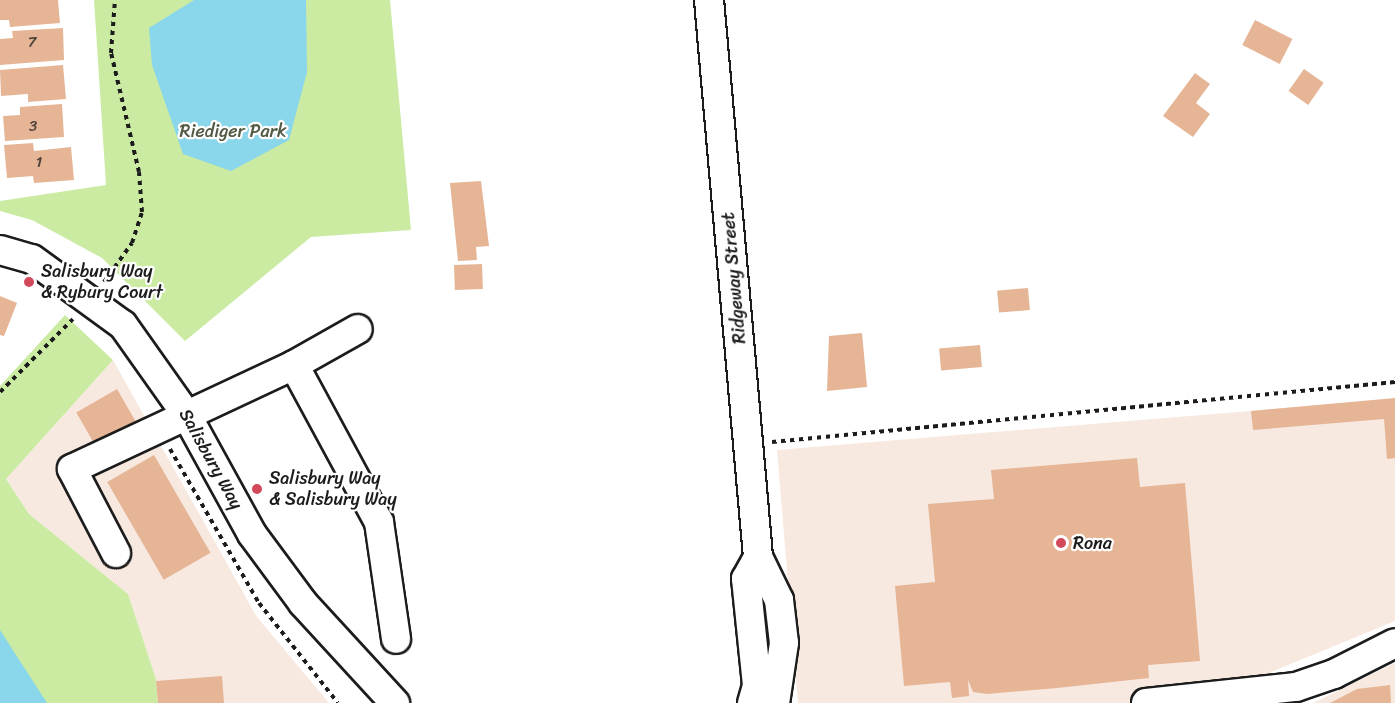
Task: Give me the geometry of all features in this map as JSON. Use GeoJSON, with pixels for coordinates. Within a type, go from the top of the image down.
{"type":"FeatureCollection","features":[{"type":"Feature","properties":{"kind":"street","name":"Ridgeway Street"},"geometry":{"type":"LineString","coordinates":[[709,0],[758,557],[779,600],[783,633],[775,703]]}},
{"type":"Feature","properties":{"kind":"street","name":"Salisbury Way"},"geometry":{"type":"LineString","coordinates":[[0,250],[32,259],[92,297],[151,357],[186,414],[252,534],[303,603],[395,703]]}},
{"type":"Feature","properties":{"kind":"street"},"geometry":{"type":"LineString","coordinates":[[116,553],[72,469],[294,365],[358,328]]}},
{"type":"Feature","properties":{"kind":"street"},"geometry":{"type":"LineString","coordinates":[[294,365],[379,522],[396,639]]}},
{"type":"Feature","properties":{"kind":"street","name":"Ridgeway Street"},"geometry":{"type":"LineString","coordinates":[[752,703],[757,685],[746,579],[758,557]]}},
{"type":"Feature","properties":{"kind":"street"},"geometry":{"type":"LineString","coordinates":[[1146,703],[1297,695],[1395,642]]}},
{"type":"Feature","properties":{"kind":"path"},"geometry":{"type":"LineString","coordinates":[[112,272],[139,226],[142,191],[111,53],[115,0]]}},
{"type":"Feature","properties":{"kind":"path"},"geometry":{"type":"LineString","coordinates":[[0,392],[79,312]]}},
{"type":"Feature","properties":{"kind":"path"},"geometry":{"type":"LineString","coordinates":[[770,452],[773,441],[1395,382]]}},
{"type":"Feature","properties":{"kind":"path"},"geometry":{"type":"LineString","coordinates":[[168,446],[259,603],[338,703]]}},
{"type":"Feature","properties":{"kind":"shaded area"},"geometry":{"type":"Polygon","coordinates":[[[113,360],[257,617],[329,703],[158,703],[156,679],[128,594],[29,514],[6,479],[113,360]]]}},
{"type":"Feature","properties":{"kind":"shaded area"},"geometry":{"type":"Polygon","coordinates":[[[1395,399],[1395,621],[1269,673],[1272,703],[798,703],[777,450],[1395,399]]]}},
{"type":"Feature","properties":{"kind":"shaded area"},"geometry":{"type":"Polygon","coordinates":[[[1395,663],[1395,703],[1313,703],[1395,663]]]}},
{"type":"Feature","properties":{"kind":"green space","name":"Riediger Park"},"geometry":{"type":"Polygon","coordinates":[[[94,0],[390,0],[411,230],[311,237],[185,341],[102,258],[32,220],[0,211],[0,201],[106,185],[94,0]]]}},
{"type":"Feature","properties":{"kind":"green space"},"geometry":{"type":"Polygon","coordinates":[[[65,315],[113,360],[6,479],[29,514],[128,594],[156,679],[158,703],[0,703],[0,386],[65,315]]]}},
{"type":"Feature","properties":{"kind":"water"},"geometry":{"type":"Polygon","coordinates":[[[194,0],[306,0],[307,72],[289,140],[231,171],[183,154],[152,65],[149,28],[194,0]]]}},
{"type":"Feature","properties":{"kind":"water"},"geometry":{"type":"Polygon","coordinates":[[[0,630],[47,703],[0,703],[0,630]]]}},
{"type":"Feature","properties":{"kind":"building"},"geometry":{"type":"Polygon","coordinates":[[[0,0],[58,0],[60,23],[10,27],[9,20],[0,20],[0,0]]]}},
{"type":"Feature","properties":{"kind":"building"},"geometry":{"type":"Polygon","coordinates":[[[1255,20],[1292,39],[1280,64],[1242,45],[1255,20]]]}},
{"type":"Feature","properties":{"kind":"building"},"geometry":{"type":"Polygon","coordinates":[[[63,28],[64,60],[0,65],[0,39],[13,38],[12,31],[63,28]]]}},
{"type":"Feature","properties":{"kind":"building"},"geometry":{"type":"Polygon","coordinates":[[[63,65],[66,99],[28,102],[28,94],[1,96],[0,70],[63,65]]]}},
{"type":"Feature","properties":{"kind":"building"},"geometry":{"type":"Polygon","coordinates":[[[1304,69],[1324,83],[1308,105],[1289,91],[1304,69]]]}},
{"type":"Feature","properties":{"kind":"building"},"geometry":{"type":"Polygon","coordinates":[[[1195,73],[1210,84],[1196,103],[1210,114],[1193,137],[1163,116],[1195,73]]]}},
{"type":"Feature","properties":{"kind":"building"},"geometry":{"type":"Polygon","coordinates":[[[62,104],[64,137],[5,141],[3,116],[20,115],[20,107],[62,104]]]}},
{"type":"Feature","properties":{"kind":"building"},"geometry":{"type":"Polygon","coordinates":[[[33,143],[34,151],[71,147],[74,180],[34,183],[33,176],[7,178],[4,145],[33,143]]]}},
{"type":"Feature","properties":{"kind":"building"},"geometry":{"type":"Polygon","coordinates":[[[481,181],[489,246],[476,247],[477,260],[458,261],[450,183],[481,181]]]}},
{"type":"Feature","properties":{"kind":"building"},"geometry":{"type":"Polygon","coordinates":[[[482,264],[483,289],[455,290],[454,265],[482,264]]]}},
{"type":"Feature","properties":{"kind":"building"},"geometry":{"type":"Polygon","coordinates":[[[1028,288],[1030,310],[999,313],[997,291],[1028,288]]]}},
{"type":"Feature","properties":{"kind":"building"},"geometry":{"type":"Polygon","coordinates":[[[0,296],[17,303],[4,336],[0,335],[0,296]]]}},
{"type":"Feature","properties":{"kind":"building"},"geometry":{"type":"Polygon","coordinates":[[[862,333],[867,387],[827,391],[829,336],[862,333]]]}},
{"type":"Feature","properties":{"kind":"building"},"geometry":{"type":"Polygon","coordinates":[[[980,345],[982,367],[941,370],[939,349],[980,345]]]}},
{"type":"Feature","properties":{"kind":"building"},"geometry":{"type":"Polygon","coordinates":[[[117,389],[136,422],[95,445],[76,412],[117,389]]]}},
{"type":"Feature","properties":{"kind":"building"},"geometry":{"type":"Polygon","coordinates":[[[1395,398],[1395,458],[1387,459],[1384,419],[1253,430],[1251,411],[1395,398]]]}},
{"type":"Feature","properties":{"kind":"building"},"geometry":{"type":"Polygon","coordinates":[[[154,455],[211,553],[164,580],[107,482],[154,455]]]}},
{"type":"Feature","properties":{"kind":"building","name":"Rona"},"geometry":{"type":"Polygon","coordinates":[[[1137,458],[1140,487],[1185,483],[1200,661],[1148,665],[1149,678],[987,694],[973,692],[968,680],[969,696],[952,698],[950,682],[904,686],[895,586],[935,582],[928,504],[994,499],[991,470],[1137,458]]]}},
{"type":"Feature","properties":{"kind":"building"},"geometry":{"type":"Polygon","coordinates":[[[222,676],[224,703],[158,703],[156,681],[222,676]]]}},
{"type":"Feature","properties":{"kind":"building"},"geometry":{"type":"Polygon","coordinates":[[[1390,685],[1391,703],[1330,703],[1357,689],[1390,685]]]}},
{"type":"Feature","properties":{"kind":"place","name":"Salisbury Way & Rybury Court"},"geometry":{"type":"Point","coordinates":[29,282]}},
{"type":"Feature","properties":{"kind":"place","name":"Salisbury Way & Salisbury Way"},"geometry":{"type":"Point","coordinates":[257,489]}},
{"type":"Feature","properties":{"kind":"place","name":"Rona"},"geometry":{"type":"Point","coordinates":[1061,543]}}]}
